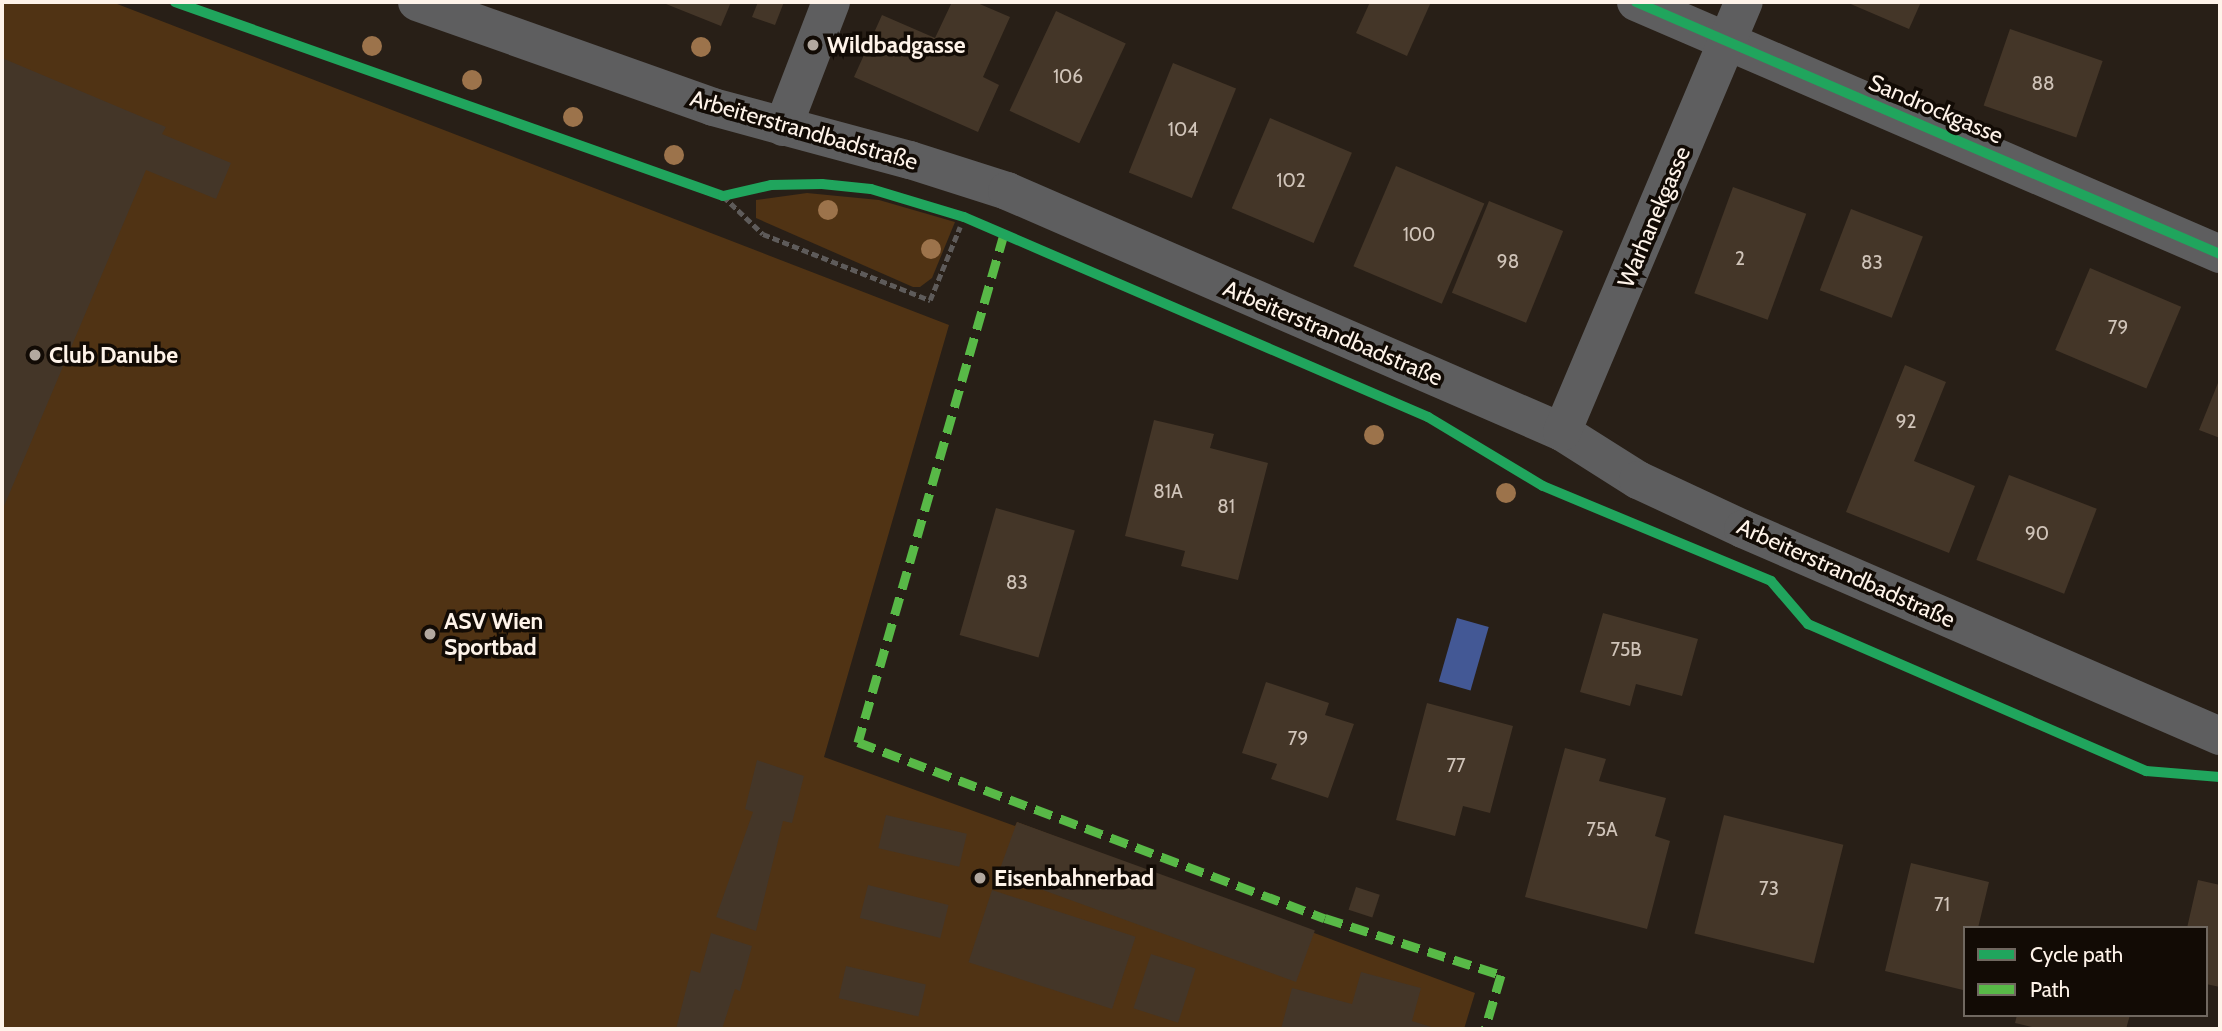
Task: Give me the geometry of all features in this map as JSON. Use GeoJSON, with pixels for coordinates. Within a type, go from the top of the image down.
{"type":"FeatureCollection","features":[{"type":"Feature","properties":{"kind":"street","name":"Arbeiterstrandbadstraße"},"geometry":{"type":"LineString","coordinates":[[417,2],[713,107],[1007,191],[1562,432],[1638,480],[1743,529],[2220,736]]}},
{"type":"Feature","properties":{"kind":"street"},"geometry":{"type":"LineString","coordinates":[[783,127],[831,2]]}},
{"type":"Feature","properties":{"kind":"street","name":"Sandrockgasse"},"geometry":{"type":"LineString","coordinates":[[1636,2],[2220,254]]}},
{"type":"Feature","properties":{"kind":"street","name":"Warhanekgasse"},"geometry":{"type":"LineString","coordinates":[[1562,432],[1744,2]]}},
{"type":"Feature","properties":{"kind":"path"},"geometry":{"type":"LineString","coordinates":[[710,191],[723,196],[763,234],[930,300],[969,219],[951,212]]}},
{"type":"Feature","properties":{"kind":"path"},"geometry":{"type":"LineString","coordinates":[[723,196],[735,193]]}},
{"type":"Feature","properties":{"kind":"shaded area","name":"ASV Wien Sportbad"},"geometry":{"type":"Polygon","coordinates":[[[2,2],[112,2],[949,325],[824,757],[1015,826],[1017,822],[1475,993],[1464,1029],[2,1029],[2,2]]]}},
{"type":"Feature","properties":{"kind":"shaded area"},"geometry":{"type":"Polygon","coordinates":[[[807,193],[879,200],[955,222],[932,278],[920,287],[913,287],[756,218],[756,200],[807,193]]]}},
{"type":"Feature","properties":{"kind":"water"},"geometry":{"type":"Polygon","coordinates":[[[1457,618],[1489,627],[1471,691],[1439,681],[1457,618]]]}},
{"type":"Feature","properties":{"kind":"building"},"geometry":{"type":"Polygon","coordinates":[[[661,2],[731,2],[721,26],[661,2]]]}},
{"type":"Feature","properties":{"kind":"building"},"geometry":{"type":"Polygon","coordinates":[[[758,2],[784,2],[775,25],[752,17],[758,2]]]}},
{"type":"Feature","properties":{"kind":"building"},"geometry":{"type":"Polygon","coordinates":[[[952,2],[975,2],[1010,17],[983,77],[999,85],[978,132],[854,77],[882,15],[935,38],[952,2]]]}},
{"type":"Feature","properties":{"kind":"building"},"geometry":{"type":"Polygon","coordinates":[[[1370,2],[1431,2],[1407,56],[1356,33],[1370,2]]]}},
{"type":"Feature","properties":{"kind":"building"},"geometry":{"type":"Polygon","coordinates":[[[1846,2],[1921,2],[1909,29],[1846,2]]]}},
{"type":"Feature","properties":{"kind":"building"},"geometry":{"type":"Polygon","coordinates":[[[1056,11],[1126,44],[1079,143],[1010,111],[1056,11]]]}},
{"type":"Feature","properties":{"kind":"building"},"geometry":{"type":"Polygon","coordinates":[[[2010,29],[2103,61],[2076,137],[1984,106],[2010,29]]]}},
{"type":"Feature","properties":{"kind":"building","name":"Club Danube"},"geometry":{"type":"Polygon","coordinates":[[[2,58],[166,127],[162,134],[231,163],[216,199],[146,170],[2,511],[2,58]]]}},
{"type":"Feature","properties":{"kind":"building"},"geometry":{"type":"Polygon","coordinates":[[[1173,63],[1236,88],[1192,198],[1129,172],[1173,63]]]}},
{"type":"Feature","properties":{"kind":"building"},"geometry":{"type":"Polygon","coordinates":[[[1270,118],[1352,153],[1314,243],[1232,208],[1270,118]]]}},
{"type":"Feature","properties":{"kind":"building"},"geometry":{"type":"Polygon","coordinates":[[[1396,166],[1484,204],[1442,304],[1353,266],[1396,166]]]}},
{"type":"Feature","properties":{"kind":"building"},"geometry":{"type":"Polygon","coordinates":[[[1733,187],[1806,214],[1768,320],[1694,293],[1733,187]]]}},
{"type":"Feature","properties":{"kind":"building"},"geometry":{"type":"Polygon","coordinates":[[[1489,201],[1563,231],[1526,323],[1452,293],[1489,201]]]}},
{"type":"Feature","properties":{"kind":"building"},"geometry":{"type":"Polygon","coordinates":[[[1851,209],[1923,237],[1892,318],[1820,290],[1851,209]]]}},
{"type":"Feature","properties":{"kind":"building"},"geometry":{"type":"Polygon","coordinates":[[[2090,268],[2181,307],[2146,389],[2055,350],[2090,268]]]}},
{"type":"Feature","properties":{"kind":"building"},"geometry":{"type":"Polygon","coordinates":[[[1905,365],[1946,382],[1914,461],[1975,486],[1949,553],[1846,512],[1905,365]]]}},
{"type":"Feature","properties":{"kind":"building"},"geometry":{"type":"Polygon","coordinates":[[[2220,378],[2220,438],[2199,430],[2220,378]]]}},
{"type":"Feature","properties":{"kind":"building"},"geometry":{"type":"Polygon","coordinates":[[[1154,420],[1214,434],[1210,448],[1268,463],[1238,580],[1181,566],[1185,551],[1125,536],[1154,420]]]}},
{"type":"Feature","properties":{"kind":"building"},"geometry":{"type":"Polygon","coordinates":[[[2009,475],[2097,509],[2064,594],[1976,560],[2009,475]]]}},
{"type":"Feature","properties":{"kind":"building"},"geometry":{"type":"Polygon","coordinates":[[[996,508],[1075,531],[1038,657],[960,635],[996,508]]]}},
{"type":"Feature","properties":{"kind":"building"},"geometry":{"type":"Polygon","coordinates":[[[1603,613],[1698,639],[1682,696],[1636,684],[1630,706],[1580,692],[1603,613]]]}},
{"type":"Feature","properties":{"kind":"building"},"geometry":{"type":"Polygon","coordinates":[[[1266,682],[1329,703],[1325,715],[1354,724],[1328,798],[1271,779],[1277,764],[1242,753],[1266,682]]]}},
{"type":"Feature","properties":{"kind":"building"},"geometry":{"type":"Polygon","coordinates":[[[1427,703],[1513,726],[1490,813],[1463,806],[1455,836],[1396,820],[1427,703]]]}},
{"type":"Feature","properties":{"kind":"building"},"geometry":{"type":"Polygon","coordinates":[[[1565,748],[1606,759],[1599,781],[1666,798],[1655,836],[1670,841],[1647,929],[1525,897],[1565,748]]]}},
{"type":"Feature","properties":{"kind":"building"},"geometry":{"type":"Polygon","coordinates":[[[757,760],[804,776],[792,823],[783,821],[756,931],[716,917],[753,812],[745,809],[757,760]]]}},
{"type":"Feature","properties":{"kind":"building"},"geometry":{"type":"Polygon","coordinates":[[[886,815],[967,834],[959,867],[878,848],[886,815]]]}},
{"type":"Feature","properties":{"kind":"building"},"geometry":{"type":"Polygon","coordinates":[[[1724,815],[1843,845],[1814,963],[1694,933],[1724,815]]]}},
{"type":"Feature","properties":{"kind":"building"},"geometry":{"type":"Polygon","coordinates":[[[1017,822],[1315,930],[1296,982],[998,874],[1017,822]]]}},
{"type":"Feature","properties":{"kind":"building"},"geometry":{"type":"Polygon","coordinates":[[[1911,863],[1989,882],[1978,926],[1963,926],[1963,990],[1885,971],[1911,863]]]}},
{"type":"Feature","properties":{"kind":"building"},"geometry":{"type":"Polygon","coordinates":[[[2198,880],[2220,885],[2220,987],[2208,984],[2208,926],[2187,926],[2198,880]]]}},
{"type":"Feature","properties":{"kind":"building"},"geometry":{"type":"Polygon","coordinates":[[[868,885],[949,905],[940,938],[860,918],[868,885]]]}},
{"type":"Feature","properties":{"kind":"building"},"geometry":{"type":"Polygon","coordinates":[[[1356,887],[1380,895],[1372,918],[1349,910],[1356,887]]]}},
{"type":"Feature","properties":{"kind":"building"},"geometry":{"type":"Polygon","coordinates":[[[992,890],[1136,937],[1112,1009],[969,962],[992,890]]]}},
{"type":"Feature","properties":{"kind":"building"},"geometry":{"type":"Polygon","coordinates":[[[711,933],[752,946],[740,991],[735,989],[722,1029],[676,1029],[691,970],[700,973],[711,933]]]}},
{"type":"Feature","properties":{"kind":"building"},"geometry":{"type":"Polygon","coordinates":[[[1151,954],[1196,969],[1178,1023],[1133,1008],[1151,954]]]}},
{"type":"Feature","properties":{"kind":"building"},"geometry":{"type":"Polygon","coordinates":[[[846,966],[926,984],[918,1017],[839,998],[846,966]]]}},
{"type":"Feature","properties":{"kind":"building"},"geometry":{"type":"Polygon","coordinates":[[[1361,972],[1421,988],[1412,1021],[1438,1029],[1281,1029],[1292,988],[1352,1004],[1361,972]]]}},
{"type":"Feature","properties":{"kind":"building"},"geometry":{"type":"Polygon","coordinates":[[[2016,1017],[2129,1017],[2126,1029],[2040,1029],[2015,1023],[2016,1017]]]}},
{"type":"Feature","properties":{"kind":"marked path"},"geometry":{"type":"LineString","coordinates":[[1004,234],[858,742],[1325,918],[1501,975],[1485,1029]]}},
{"type":"Feature","properties":{"kind":"cycle path"},"geometry":{"type":"LineString","coordinates":[[175,2],[723,196],[771,185],[822,184],[871,189],[964,217],[1428,417],[1543,486],[1771,581],[1808,624],[2146,771],[2220,777]]}},
{"type":"Feature","properties":{"kind":"cycle path"},"geometry":{"type":"LineString","coordinates":[[1636,2],[2220,254]]}},
{"type":"Feature","properties":{"kind":"place","name":"Wildbadgasse"},"geometry":{"type":"Point","coordinates":[813,45]}},
{"type":"Feature","properties":{"kind":"place","name":"Club Danube"},"geometry":{"type":"Point","coordinates":[35,355]}},
{"type":"Feature","properties":{"kind":"place","name":"ASV Wien Sportbad"},"geometry":{"type":"Point","coordinates":[430,634]}},
{"type":"Feature","properties":{"kind":"place","name":"Eisenbahnerbad"},"geometry":{"type":"Point","coordinates":[980,878]}}]}
